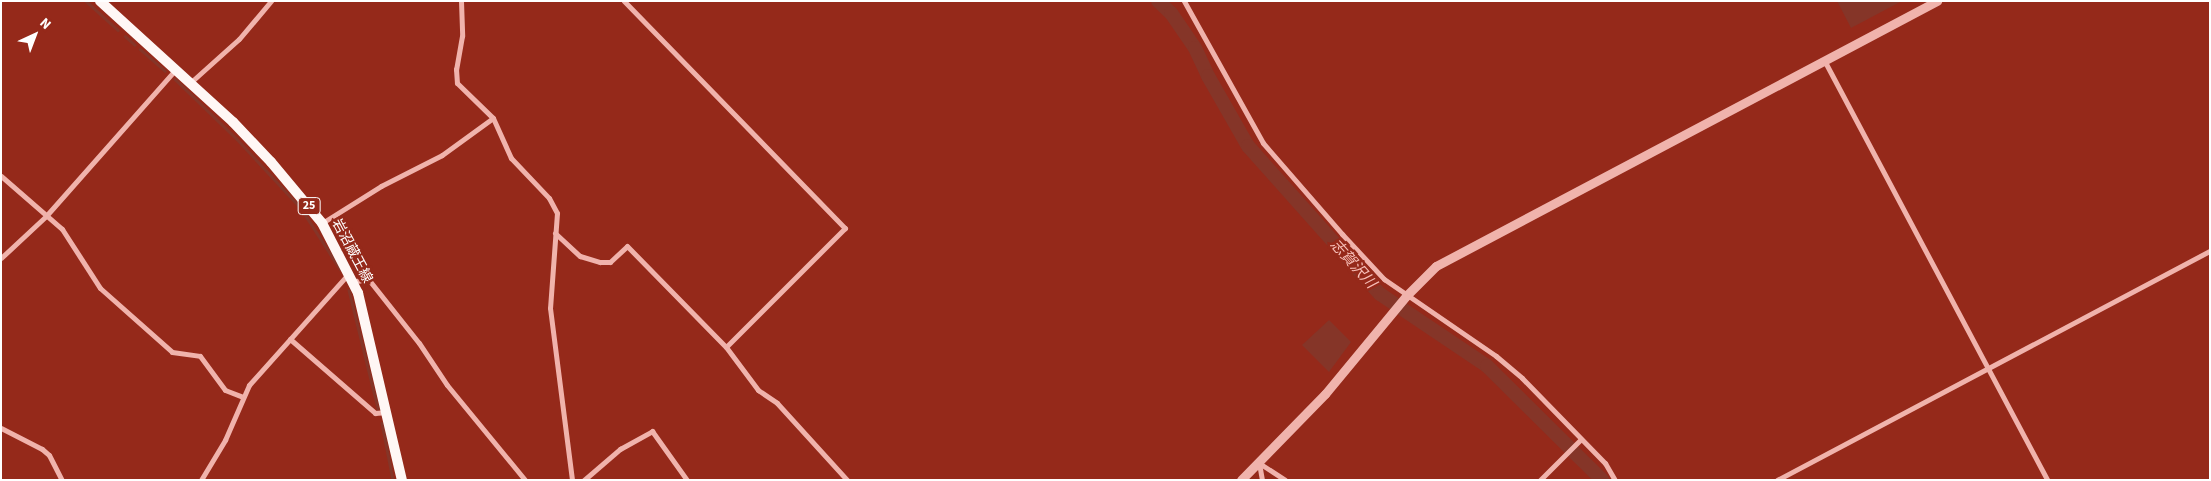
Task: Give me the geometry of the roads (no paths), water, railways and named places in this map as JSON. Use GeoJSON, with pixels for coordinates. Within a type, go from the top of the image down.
{"type":"FeatureCollection","features":[{"type":"Feature","properties":{"kind":"main road","name":"岩沼蔵王線"},"geometry":{"type":"LineString","coordinates":[[100,1],[191,82],[272,162],[322,223],[352,277],[365,316],[402,480]]}},
{"type":"Feature","properties":{"kind":"street"},"geometry":{"type":"LineString","coordinates":[[191,82],[239,39],[271,1]]}},
{"type":"Feature","properties":{"kind":"street"},"geometry":{"type":"LineString","coordinates":[[461,1],[462,36],[455,76],[462,90],[493,118],[512,158],[555,205],[550,308],[572,480]]}},
{"type":"Feature","properties":{"kind":"street"},"geometry":{"type":"LineString","coordinates":[[624,1],[845,228],[726,347]]}},
{"type":"Feature","properties":{"kind":"street"},"geometry":{"type":"LineString","coordinates":[[1184,1],[1264,144],[1354,247],[1384,280],[1404,297],[1496,356],[1522,378],[1580,440],[1605,463],[1615,480]]}},
{"type":"Feature","properties":{"kind":"street"},"geometry":{"type":"LineString","coordinates":[[1241,480],[1325,394],[1404,297],[1426,274],[1446,260],[1937,1]]}},
{"type":"Feature","properties":{"kind":"street"},"geometry":{"type":"LineString","coordinates":[[1824,60],[2047,480]]}},
{"type":"Feature","properties":{"kind":"street"},"geometry":{"type":"LineString","coordinates":[[1,258],[46,216],[176,69]]}},
{"type":"Feature","properties":{"kind":"street"},"geometry":{"type":"LineString","coordinates":[[322,223],[381,186],[442,155],[493,118]]}},
{"type":"Feature","properties":{"kind":"street"},"geometry":{"type":"LineString","coordinates":[[1,176],[62,229],[100,288],[172,352],[200,356],[225,390],[243,397]]}},
{"type":"Feature","properties":{"kind":"street"},"geometry":{"type":"LineString","coordinates":[[555,233],[580,256],[600,262],[610,262],[627,246],[726,347],[758,390],[777,403],[847,480]]}},
{"type":"Feature","properties":{"kind":"street"},"geometry":{"type":"LineString","coordinates":[[1777,480],[2210,251]]}},
{"type":"Feature","properties":{"kind":"street"},"geometry":{"type":"LineString","coordinates":[[201,480],[225,440],[249,385],[290,338],[352,277],[369,280],[419,343],[447,385],[525,480]]}},
{"type":"Feature","properties":{"kind":"street"},"geometry":{"type":"LineString","coordinates":[[290,338],[375,412],[387,412]]}},
{"type":"Feature","properties":{"kind":"street"},"geometry":{"type":"LineString","coordinates":[[1,428],[42,449],[49,455],[62,480]]}},
{"type":"Feature","properties":{"kind":"street"},"geometry":{"type":"LineString","coordinates":[[584,480],[620,449],[652,431],[687,480]]}},
{"type":"Feature","properties":{"kind":"street"},"geometry":{"type":"LineString","coordinates":[[1542,479],[1580,440]]}},
{"type":"Feature","properties":{"kind":"street"},"geometry":{"type":"LineString","coordinates":[[1258,463],[1262,480]]}},
{"type":"Feature","properties":{"kind":"street"},"geometry":{"type":"LineString","coordinates":[[1258,463],[1285,480]]}},
{"type":"Feature","properties":{"kind":"waterway"},"geometry":{"type":"LineString","coordinates":[[86,1],[118,30]]}},
{"type":"Feature","properties":{"kind":"waterway","name":"志賀沢川"},"geometry":{"type":"LineString","coordinates":[[1158,1],[1171,13],[1195,48],[1208,76],[1248,146],[1380,294],[1487,366],[1602,480]]}},
{"type":"Feature","properties":{"kind":"waterway"},"geometry":{"type":"LineString","coordinates":[[125,36],[135,45]]}},
{"type":"Feature","properties":{"kind":"waterway"},"geometry":{"type":"LineString","coordinates":[[140,49],[165,71]]}},
{"type":"Feature","properties":{"kind":"waterway"},"geometry":{"type":"LineString","coordinates":[[175,79],[237,139],[301,208],[340,269]]}},
{"type":"Feature","properties":{"kind":"waterway"},"geometry":{"type":"LineString","coordinates":[[349,290],[378,408]]}},
{"type":"Feature","properties":{"kind":"waterway"},"geometry":{"type":"LineString","coordinates":[[382,423],[393,480]]}}]}
